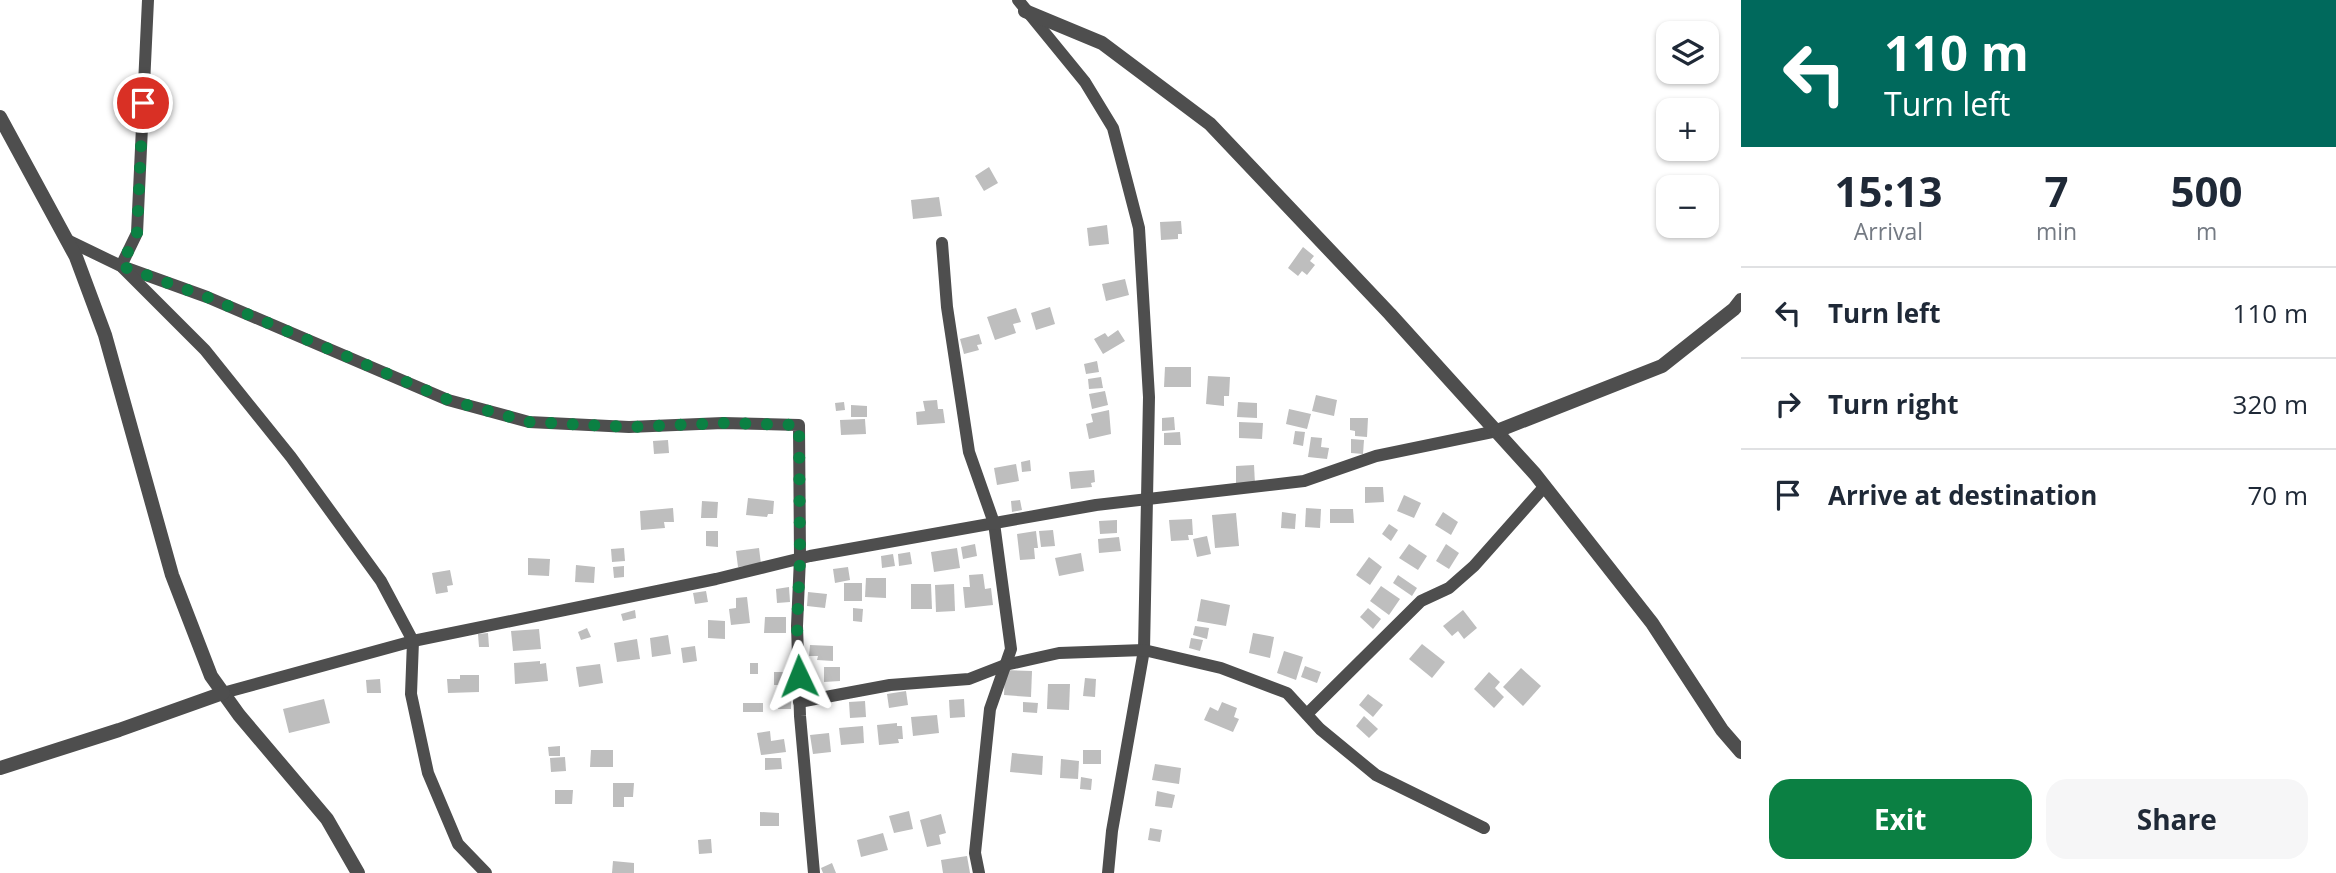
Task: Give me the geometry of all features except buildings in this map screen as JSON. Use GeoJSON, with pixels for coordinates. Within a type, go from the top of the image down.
{"type":"FeatureCollection","features":[{"type":"Feature","properties":{"kind":"street"},"geometry":{"type":"LineString","coordinates":[[121,266],[137,233],[148,0]]}},
{"type":"Feature","properties":{"kind":"street"},"geometry":{"type":"LineString","coordinates":[[1021,5],[1102,43],[1210,124],[1390,314],[1545,486],[1653,623],[1722,730],[1741,751]]}},
{"type":"Feature","properties":{"kind":"street"},"geometry":{"type":"LineString","coordinates":[[1021,5],[1085,82],[1113,128],[1139,228],[1149,397],[1144,650],[1112,831],[1108,873]]}},
{"type":"Feature","properties":{"kind":"street"},"geometry":{"type":"LineString","coordinates":[[0,117],[76,257],[105,335],[172,575],[211,676],[327,819],[358,873]]}},
{"type":"Feature","properties":{"kind":"street"},"geometry":{"type":"LineString","coordinates":[[67,240],[121,266],[207,297],[449,400],[529,422],[629,427],[723,423],[799,425],[799,702],[814,873]]}},
{"type":"Feature","properties":{"kind":"street"},"geometry":{"type":"LineString","coordinates":[[942,243],[947,307],[969,452],[994,523],[1011,649],[990,709],[975,853],[979,873]]}},
{"type":"Feature","properties":{"kind":"street"},"geometry":{"type":"LineString","coordinates":[[121,266],[205,350],[291,457],[381,581],[413,641],[411,694],[428,773],[458,844],[486,873]]}},
{"type":"Feature","properties":{"kind":"street"},"geometry":{"type":"LineString","coordinates":[[0,768],[223,693],[413,641],[703,582],[800,558],[994,523],[1096,505],[1304,481],[1376,456],[1497,431],[1662,366],[1734,309],[1741,300]]}},
{"type":"Feature","properties":{"kind":"street"},"geometry":{"type":"LineString","coordinates":[[1307,714],[1421,601],[1449,588],[1474,566],[1545,486]]}},
{"type":"Feature","properties":{"kind":"street"},"geometry":{"type":"LineString","coordinates":[[799,702],[890,685],[969,679],[1005,665],[1059,653],[1144,650],[1221,668],[1287,693],[1320,729],[1376,775],[1484,828]]}},
{"type":"Feature","properties":{"kind":"route"},"geometry":{"type":"LineString","coordinates":[[143,103],[137,233],[121,266],[207,297],[449,400],[529,422],[629,427],[723,423],[799,425],[799,676]]}}]}
